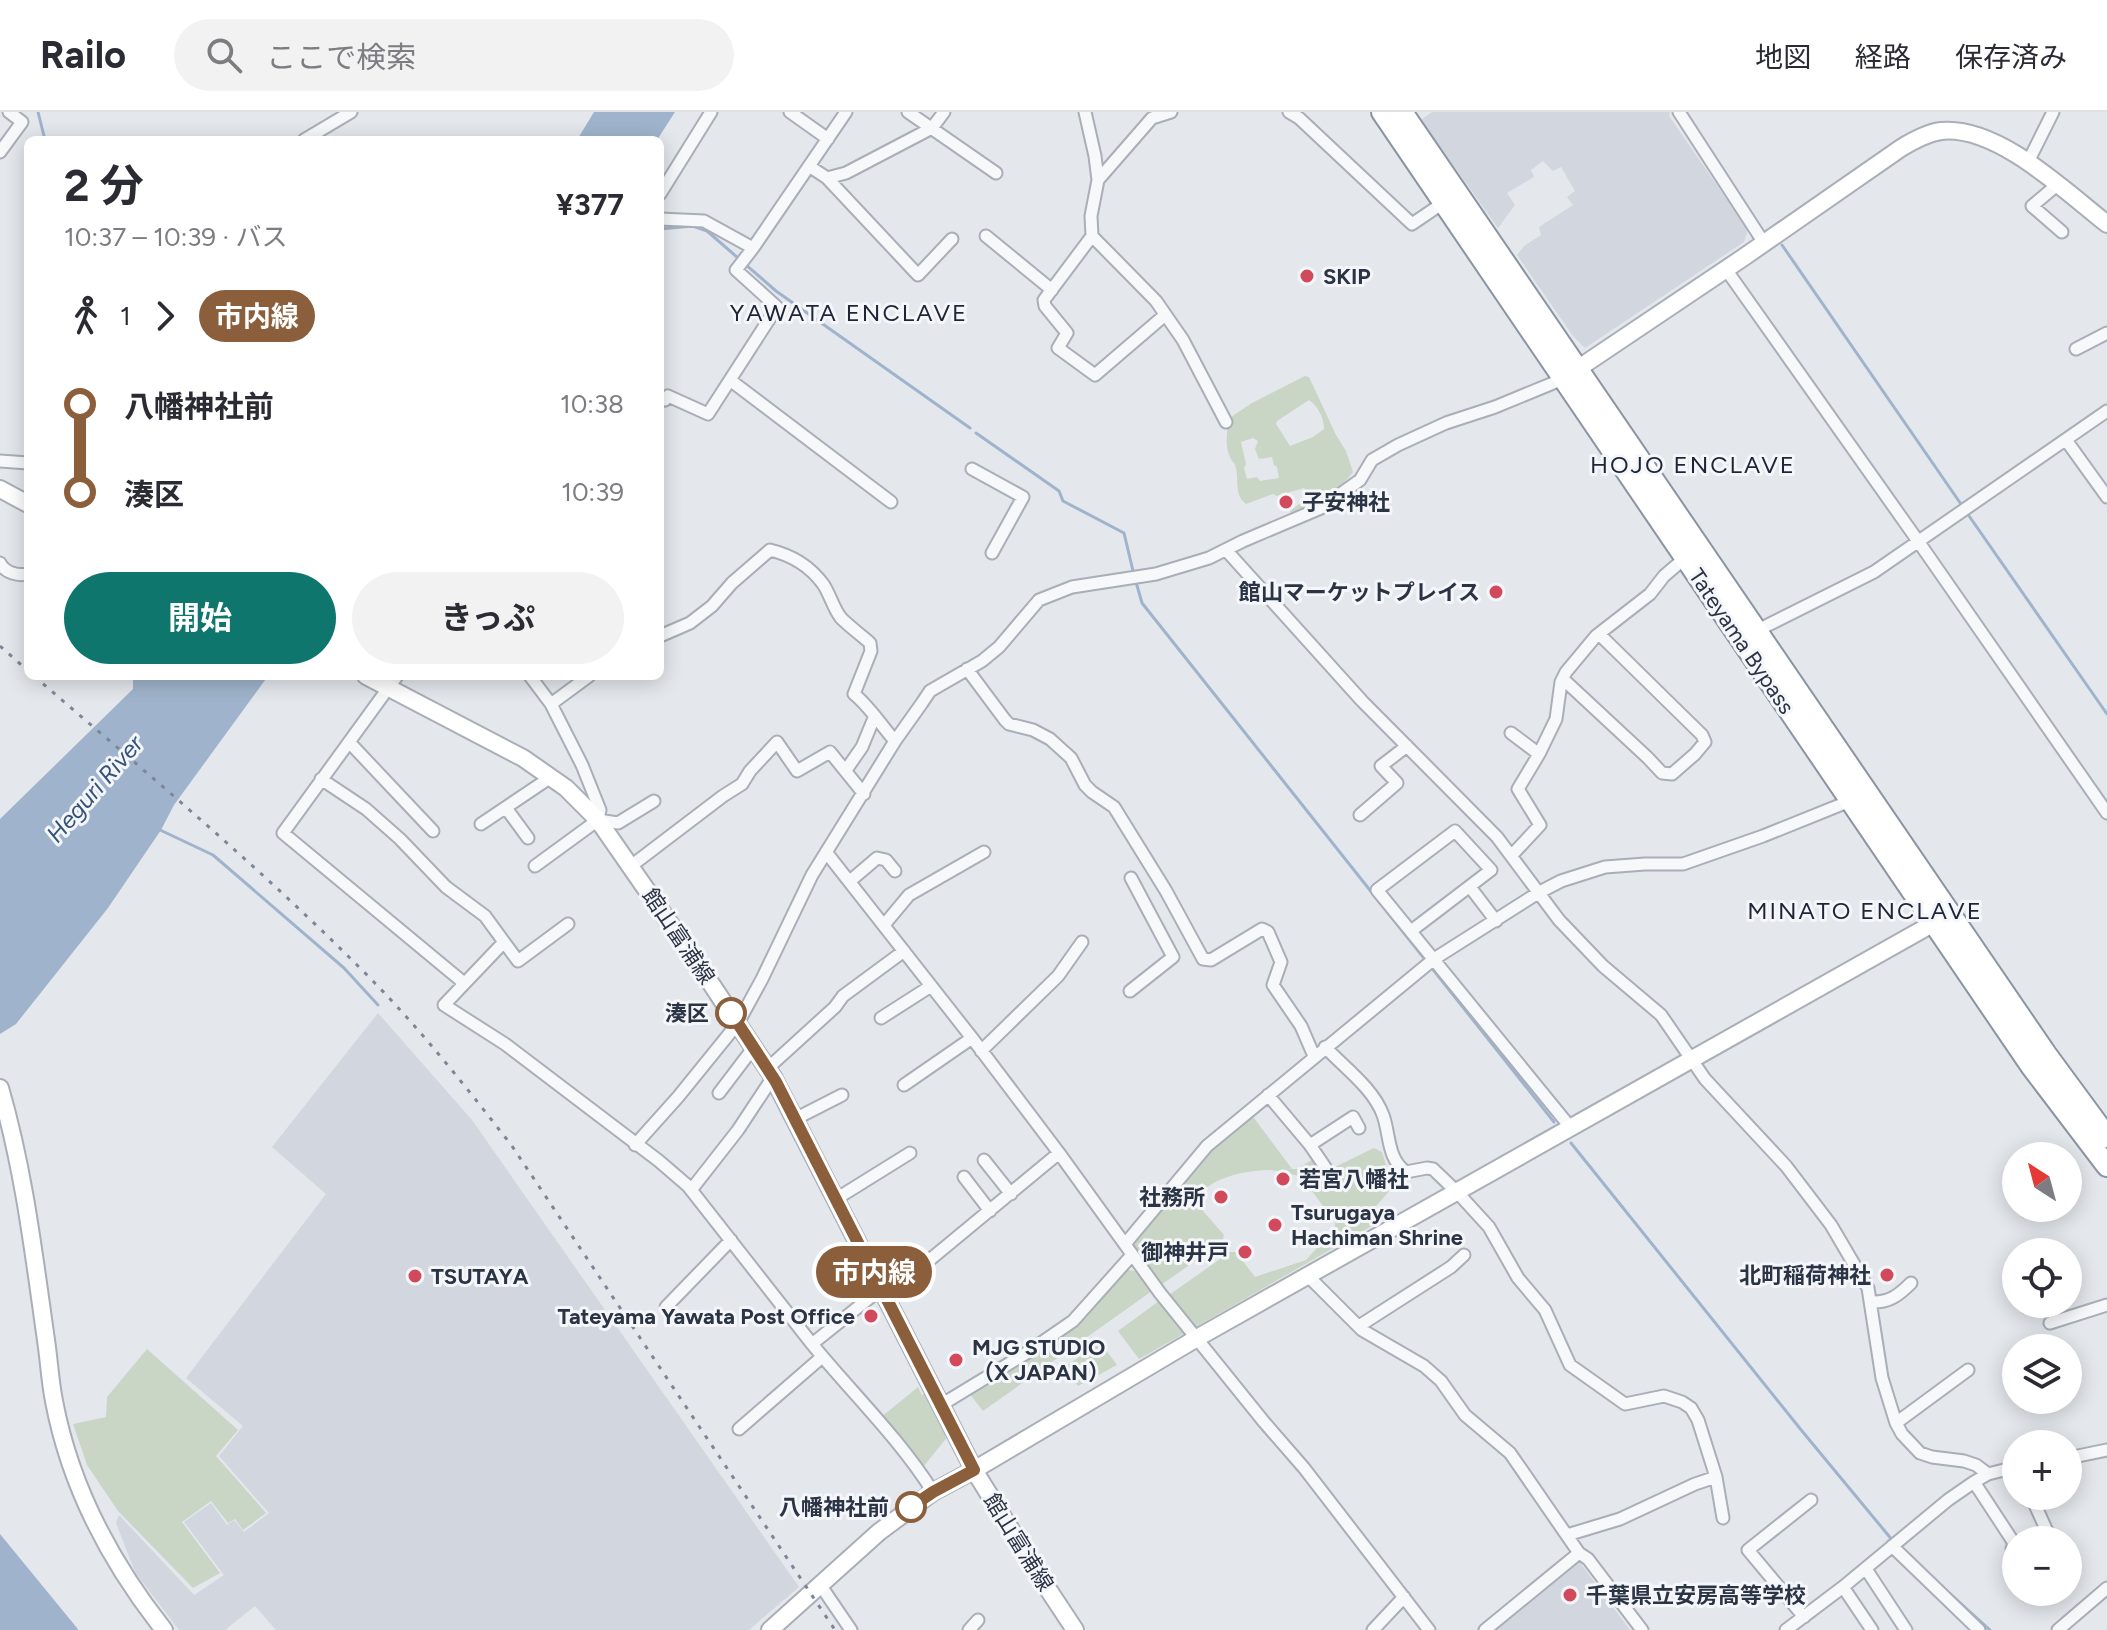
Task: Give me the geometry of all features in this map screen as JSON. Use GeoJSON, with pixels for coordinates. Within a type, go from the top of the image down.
{"type":"FeatureCollection","features":[{"type":"Feature","properties":{"kind":"highway","name":"Tateyama Bypass"},"geometry":{"type":"LineString","coordinates":[[1382,112],[1443,203],[1756,631],[1942,918],[2031,1066],[2107,1166]]}},
{"type":"Feature","properties":{"kind":"highway","name":"Tateyama Bypass"},"geometry":{"type":"LineString","coordinates":[[1402,112],[1685,558],[1850,801],[2107,1137]]}},
{"type":"Feature","properties":{"kind":"street"},"geometry":{"type":"LineString","coordinates":[[0,152],[22,122],[9,112]]}},
{"type":"Feature","properties":{"kind":"street"},"geometry":{"type":"LineString","coordinates":[[311,136],[351,112]]}},
{"type":"Feature","properties":{"kind":"street"},"geometry":{"type":"LineString","coordinates":[[664,188],[711,112]]}},
{"type":"Feature","properties":{"kind":"street"},"geometry":{"type":"LineString","coordinates":[[790,112],[828,139]]}},
{"type":"Feature","properties":{"kind":"street"},"geometry":{"type":"LineString","coordinates":[[664,400],[668,396],[708,414],[777,307],[736,270],[846,112]]}},
{"type":"Feature","properties":{"kind":"street"},"geometry":{"type":"LineString","coordinates":[[908,112],[996,173]]}},
{"type":"Feature","properties":{"kind":"street"},"geometry":{"type":"LineString","coordinates":[[827,178],[846,173],[932,128],[944,112]]}},
{"type":"Feature","properties":{"kind":"street"},"geometry":{"type":"LineString","coordinates":[[1085,112],[1098,180],[1091,216],[1092,236],[1044,300],[1045,306],[1067,333],[1058,348],[1095,375],[1165,315]]}},
{"type":"Feature","properties":{"kind":"street"},"geometry":{"type":"LineString","coordinates":[[1098,180],[1152,118],[1171,112]]}},
{"type":"Feature","properties":{"kind":"street"},"geometry":{"type":"LineString","coordinates":[[1289,112],[1412,224],[1443,203]]}},
{"type":"Feature","properties":{"kind":"street"},"geometry":{"type":"LineString","coordinates":[[1679,112],[1764,243]]}},
{"type":"Feature","properties":{"kind":"street"},"geometry":{"type":"LineString","coordinates":[[2028,162],[2053,112]]}},
{"type":"Feature","properties":{"kind":"street"},"geometry":{"type":"LineString","coordinates":[[635,1145],[738,1023],[812,875],[895,741],[930,691],[982,661],[999,647],[1039,600],[1072,587],[1174,570],[1321,508],[1360,480],[1372,460],[1398,445],[1570,374],[1912,141],[1927,134],[1950,131],[1978,135],[2001,145],[2028,162],[2107,224]]}},
{"type":"Feature","properties":{"kind":"street"},"geometry":{"type":"LineString","coordinates":[[809,166],[827,178],[918,275],[952,239]]}},
{"type":"Feature","properties":{"kind":"street"},"geometry":{"type":"LineString","coordinates":[[2057,185],[2032,206],[2062,232]]}},
{"type":"Feature","properties":{"kind":"street"},"geometry":{"type":"LineString","coordinates":[[664,219],[704,221],[753,248]]}},
{"type":"Feature","properties":{"kind":"street"},"geometry":{"type":"LineString","coordinates":[[986,236],[1052,290]]}},
{"type":"Feature","properties":{"kind":"street"},"geometry":{"type":"LineString","coordinates":[[1092,236],[1156,301],[1183,340],[1226,422]]}},
{"type":"Feature","properties":{"kind":"street"},"geometry":{"type":"LineString","coordinates":[[1725,268],[2107,813]]}},
{"type":"Feature","properties":{"kind":"street"},"geometry":{"type":"LineString","coordinates":[[2076,349],[2107,333]]}},
{"type":"Feature","properties":{"kind":"street"},"geometry":{"type":"LineString","coordinates":[[730,380],[891,502]]}},
{"type":"Feature","properties":{"kind":"street"},"geometry":{"type":"LineString","coordinates":[[1756,631],[1874,572],[2107,411]]}},
{"type":"Feature","properties":{"kind":"street"},"geometry":{"type":"LineString","coordinates":[[2066,440],[2107,497]]}},
{"type":"Feature","properties":{"kind":"street"},"geometry":{"type":"LineString","coordinates":[[0,461],[24,463]]}},
{"type":"Feature","properties":{"kind":"street"},"geometry":{"type":"LineString","coordinates":[[972,469],[1023,497],[992,553]]}},
{"type":"Feature","properties":{"kind":"street"},"geometry":{"type":"LineString","coordinates":[[0,489],[24,502]]}},
{"type":"Feature","properties":{"kind":"street"},"geometry":{"type":"LineString","coordinates":[[664,634],[690,623],[712,606],[732,583],[770,550],[784,553],[800,561],[823,584],[840,616],[870,643],[871,651],[854,694],[866,704],[895,741]]}},
{"type":"Feature","properties":{"kind":"street"},"geometry":{"type":"LineString","coordinates":[[1226,550],[1362,701],[1497,837],[1559,920],[1603,966],[1661,1015],[1705,1079],[1786,1166],[1831,1225],[1863,1278],[1871,1302],[1882,1378],[1902,1434],[1920,1453],[1964,1461],[1988,1474]]}},
{"type":"Feature","properties":{"kind":"street"},"geometry":{"type":"LineString","coordinates":[[1512,855],[1540,825],[1518,789],[1556,719],[1566,672],[1599,634],[1650,594],[1664,576],[1685,558]]}},
{"type":"Feature","properties":{"kind":"street"},"geometry":{"type":"LineString","coordinates":[[0,563],[14,574],[24,574]]}},
{"type":"Feature","properties":{"kind":"street"},"geometry":{"type":"LineString","coordinates":[[1563,679],[1662,773],[1672,774],[1705,742],[1702,735],[1599,634]]}},
{"type":"Feature","properties":{"kind":"street"},"geometry":{"type":"LineString","coordinates":[[967,669],[1009,724],[1033,730],[1050,739],[1071,758],[1085,785],[1114,807],[1166,891],[1203,959],[1211,960],[1262,929],[1268,932],[1281,962],[1273,985],[1301,1026],[1314,1056]]}},
{"type":"Feature","properties":{"kind":"street"},"geometry":{"type":"LineString","coordinates":[[533,680],[551,704],[587,776],[600,810],[598,820],[535,866]]}},
{"type":"Feature","properties":{"kind":"street"},"geometry":{"type":"LineString","coordinates":[[551,704],[584,680]]}},
{"type":"Feature","properties":{"kind":"street"},"geometry":{"type":"LineString","coordinates":[[393,682],[283,833],[464,983]]}},
{"type":"Feature","properties":{"kind":"street","name":"館山富浦線"},"geometry":{"type":"LineString","coordinates":[[393,682],[551,777],[581,801],[598,820],[770,1072],[974,1470],[1075,1630]]}},
{"type":"Feature","properties":{"kind":"street"},"geometry":{"type":"LineString","coordinates":[[846,770],[862,747],[874,718]]}},
{"type":"Feature","properties":{"kind":"street"},"geometry":{"type":"LineString","coordinates":[[1511,733],[1539,754]]}},
{"type":"Feature","properties":{"kind":"street"},"geometry":{"type":"LineString","coordinates":[[349,742],[433,831]]}},
{"type":"Feature","properties":{"kind":"street"},"geometry":{"type":"LineString","coordinates":[[631,866],[742,784],[777,742],[797,771],[830,752],[864,794]]}},
{"type":"Feature","properties":{"kind":"street"},"geometry":{"type":"LineString","coordinates":[[1360,815],[1397,783],[1381,766],[1407,746]]}},
{"type":"Feature","properties":{"kind":"street"},"geometry":{"type":"LineString","coordinates":[[481,824],[551,777]]}},
{"type":"Feature","properties":{"kind":"street"},"geometry":{"type":"LineString","coordinates":[[321,779],[366,809],[446,887],[485,916],[518,961],[568,924]]}},
{"type":"Feature","properties":{"kind":"street"},"geometry":{"type":"LineString","coordinates":[[598,820],[618,823],[654,801]]}},
{"type":"Feature","properties":{"kind":"street"},"geometry":{"type":"LineString","coordinates":[[1125,1244],[1207,1146],[1431,962],[1538,893],[1561,881],[1605,867],[1683,864],[1850,801]]}},
{"type":"Feature","properties":{"kind":"street"},"geometry":{"type":"LineString","coordinates":[[506,808],[528,838]]}},
{"type":"Feature","properties":{"kind":"street"},"geometry":{"type":"LineString","coordinates":[[1411,931],[1491,870],[1455,831],[1377,890],[1411,931],[1431,962],[1571,1128]]}},
{"type":"Feature","properties":{"kind":"street"},"geometry":{"type":"LineString","coordinates":[[826,852],[972,1038],[1132,1255],[1304,1468],[1429,1630]]}},
{"type":"Feature","properties":{"kind":"street"},"geometry":{"type":"LineString","coordinates":[[884,925],[909,895],[984,852]]}},
{"type":"Feature","properties":{"kind":"street"},"geometry":{"type":"LineString","coordinates":[[850,881],[877,858],[886,860],[895,871]]}},
{"type":"Feature","properties":{"kind":"street"},"geometry":{"type":"LineString","coordinates":[[1130,991],[1173,957],[1131,878]]}},
{"type":"Feature","properties":{"kind":"street"},"geometry":{"type":"LineString","coordinates":[[1470,887],[1496,921]]}},
{"type":"Feature","properties":{"kind":"street"},"geometry":{"type":"LineString","coordinates":[[770,1630],[879,1532],[933,1492],[1197,1338],[1942,918]]}},
{"type":"Feature","properties":{"kind":"street"},"geometry":{"type":"LineString","coordinates":[[504,942],[444,1005],[505,1044],[659,1161],[691,1190],[822,1357],[923,1475],[933,1492]]}},
{"type":"Feature","properties":{"kind":"street"},"geometry":{"type":"LineString","coordinates":[[981,1051],[1058,976],[1082,942]]}},
{"type":"Feature","properties":{"kind":"street"},"geometry":{"type":"LineString","coordinates":[[691,1190],[738,1130],[770,1072],[843,996],[904,951]]}},
{"type":"Feature","properties":{"kind":"street"},"geometry":{"type":"LineString","coordinates":[[881,1018],[931,986]]}},
{"type":"Feature","properties":{"kind":"street"},"geometry":{"type":"LineString","coordinates":[[904,1085],[972,1038]]}},
{"type":"Feature","properties":{"kind":"street"},"geometry":{"type":"LineString","coordinates":[[719,1093],[754,1047]]}},
{"type":"Feature","properties":{"kind":"street"},"geometry":{"type":"LineString","coordinates":[[1325,1047],[1376,1100],[1383,1114],[1393,1156],[1402,1170],[1433,1169],[1489,1227],[1518,1278],[1545,1310],[1570,1365],[1625,1404],[1664,1396],[1691,1408],[1698,1420],[1716,1477],[1723,1518]]}},
{"type":"Feature","properties":{"kind":"street"},"geometry":{"type":"LineString","coordinates":[[0,1088],[18,1160],[53,1400],[72,1466],[111,1555],[137,1596],[164,1630]]}},
{"type":"Feature","properties":{"kind":"street"},"geometry":{"type":"LineString","coordinates":[[795,1119],[842,1095]]}},
{"type":"Feature","properties":{"kind":"street"},"geometry":{"type":"LineString","coordinates":[[1268,1095],[1325,1167]]}},
{"type":"Feature","properties":{"kind":"street"},"geometry":{"type":"LineString","coordinates":[[1310,1145],[1353,1117],[1359,1128]]}},
{"type":"Feature","properties":{"kind":"street"},"geometry":{"type":"LineString","coordinates":[[836,1199],[910,1153]]}},
{"type":"Feature","properties":{"kind":"street"},"geometry":{"type":"LineString","coordinates":[[812,1344],[990,1211],[1059,1153]]}},
{"type":"Feature","properties":{"kind":"street"},"geometry":{"type":"LineString","coordinates":[[984,1160],[1011,1194]]}},
{"type":"Feature","properties":{"kind":"street"},"geometry":{"type":"LineString","coordinates":[[964,1177],[990,1211]]}},
{"type":"Feature","properties":{"kind":"street"},"geometry":{"type":"LineString","coordinates":[[666,1307],[731,1240]]}},
{"type":"Feature","properties":{"kind":"street"},"geometry":{"type":"LineString","coordinates":[[941,1405],[1073,1321],[1132,1255]]}},
{"type":"Feature","properties":{"kind":"street"},"geometry":{"type":"LineString","coordinates":[[1359,1326],[1451,1267],[1464,1255]]}},
{"type":"Feature","properties":{"kind":"street"},"geometry":{"type":"LineString","coordinates":[[1308,1276],[1359,1326],[1424,1366],[1441,1381],[1465,1415],[1510,1453],[1579,1553],[1588,1559],[1642,1630]]}},
{"type":"Feature","properties":{"kind":"street"},"geometry":{"type":"LineString","coordinates":[[1871,1302],[1888,1301],[1911,1283]]}},
{"type":"Feature","properties":{"kind":"street"},"geometry":{"type":"LineString","coordinates":[[2050,1323],[2107,1305]]}},
{"type":"Feature","properties":{"kind":"street"},"geometry":{"type":"LineString","coordinates":[[739,1429],[822,1357]]}},
{"type":"Feature","properties":{"kind":"street"},"geometry":{"type":"LineString","coordinates":[[1896,1423],[1968,1370]]}},
{"type":"Feature","properties":{"kind":"street"},"geometry":{"type":"LineString","coordinates":[[2082,1455],[2107,1450]]}},
{"type":"Feature","properties":{"kind":"street"},"geometry":{"type":"LineString","coordinates":[[1786,1630],[1866,1569],[1948,1500],[1988,1474],[2002,1470]]}},
{"type":"Feature","properties":{"kind":"street"},"geometry":{"type":"LineString","coordinates":[[1567,1535],[1620,1519],[1716,1477]]}},
{"type":"Feature","properties":{"kind":"street"},"geometry":{"type":"LineString","coordinates":[[1974,1482],[2003,1526]]}},
{"type":"Feature","properties":{"kind":"street"},"geometry":{"type":"LineString","coordinates":[[1804,1617],[1748,1550],[1811,1500]]}},
{"type":"Feature","properties":{"kind":"street"},"geometry":{"type":"LineString","coordinates":[[1894,1544],[1979,1630]]}},
{"type":"Feature","properties":{"kind":"street"},"geometry":{"type":"LineString","coordinates":[[1485,1630],[1579,1553]]}},
{"type":"Feature","properties":{"kind":"street"},"geometry":{"type":"LineString","coordinates":[[1866,1569],[1906,1630]]}},
{"type":"Feature","properties":{"kind":"street"},"geometry":{"type":"LineString","coordinates":[[821,1586],[851,1630]]}},
{"type":"Feature","properties":{"kind":"street"},"geometry":{"type":"LineString","coordinates":[[1843,1587],[1872,1630]]}},
{"type":"Feature","properties":{"kind":"street"},"geometry":{"type":"LineString","coordinates":[[2058,1630],[2107,1588]]}},
{"type":"Feature","properties":{"kind":"street"},"geometry":{"type":"LineString","coordinates":[[1373,1630],[1404,1597]]}},
{"type":"Feature","properties":{"kind":"street"},"geometry":{"type":"LineString","coordinates":[[969,1630],[978,1620]]}},
{"type":"Feature","properties":{"kind":"shaded area"},"geometry":{"type":"Polygon","coordinates":[[[1432,112],[1670,112],[1669,116],[1748,230],[1744,242],[1585,348],[1573,336],[1517,255],[1524,246],[1541,235],[1539,227],[1573,205],[1567,197],[1575,191],[1561,167],[1553,171],[1543,161],[1531,170],[1534,177],[1507,193],[1515,205],[1498,228],[1421,120],[1432,112]]]}},
{"type":"Feature","properties":{"kind":"shaded area"},"geometry":{"type":"Polygon","coordinates":[[[378,1013],[472,1120],[799,1587],[749,1630],[276,1630],[255,1606],[225,1630],[179,1630],[135,1572],[116,1523],[119,1515],[194,1595],[224,1575],[184,1522],[211,1503],[227,1525],[234,1520],[244,1532],[269,1513],[219,1456],[243,1426],[186,1378],[326,1194],[272,1147],[378,1013]]]}},
{"type":"Feature","properties":{"kind":"shaded area","name":"千葉県立安房高等学校"},"geometry":{"type":"Polygon","coordinates":[[[1578,1560],[1630,1630],[1494,1630],[1578,1560]]]}},
{"type":"Feature","properties":{"kind":"green space"},"geometry":{"type":"Polygon","coordinates":[[[1305,376],[1309,377],[1346,451],[1353,472],[1326,498],[1293,516],[1291,510],[1309,497],[1304,488],[1277,496],[1273,494],[1246,504],[1238,492],[1235,464],[1228,452],[1228,419],[1305,376]],[[1309,400],[1277,421],[1290,446],[1324,429],[1320,413],[1309,400]],[[1253,438],[1241,442],[1247,479],[1257,477],[1260,481],[1279,478],[1272,457],[1259,459],[1255,449],[1258,441],[1253,438]]]}},
{"type":"Feature","properties":{"kind":"green space"},"geometry":{"type":"Polygon","coordinates":[[[1248,1117],[1254,1118],[1292,1169],[1315,1158],[1329,1170],[1374,1148],[1382,1152],[1393,1187],[1376,1206],[1375,1224],[1194,1328],[1169,1295],[1230,1252],[1236,1252],[1255,1277],[1306,1260],[1335,1228],[1335,1222],[1303,1179],[1267,1170],[1237,1174],[1216,1182],[1200,1194],[1196,1203],[1224,1235],[1222,1242],[1161,1285],[1133,1250],[1137,1232],[1208,1148],[1248,1117]]]}},
{"type":"Feature","properties":{"kind":"green space"},"geometry":{"type":"Polygon","coordinates":[[[1125,1269],[1138,1272],[1152,1291],[983,1411],[969,1393],[1030,1357],[1075,1325],[1125,1269]]]}},
{"type":"Feature","properties":{"kind":"green space"},"geometry":{"type":"Polygon","coordinates":[[[1159,1301],[1185,1333],[1139,1359],[1118,1331],[1159,1301]]]}},
{"type":"Feature","properties":{"kind":"green space"},"geometry":{"type":"Polygon","coordinates":[[[1100,1342],[1117,1365],[1078,1386],[1065,1367],[1100,1342]]]}},
{"type":"Feature","properties":{"kind":"green space"},"geometry":{"type":"Polygon","coordinates":[[[147,1349],[238,1430],[216,1456],[266,1513],[243,1530],[235,1519],[228,1523],[211,1501],[182,1522],[220,1573],[193,1588],[118,1511],[87,1465],[73,1424],[106,1417],[107,1397],[147,1349]]]}},
{"type":"Feature","properties":{"kind":"green space"},"geometry":{"type":"Polygon","coordinates":[[[918,1387],[922,1395],[927,1392],[949,1435],[923,1467],[880,1418],[918,1387]]]}},
{"type":"Feature","properties":{"kind":"water"},"geometry":{"type":"Polygon","coordinates":[[[594,112],[675,112],[660,136],[579,136],[594,112]]]}},
{"type":"Feature","properties":{"kind":"water","name":"Heguri River"},"geometry":{"type":"Polygon","coordinates":[[[133,680],[265,680],[174,805],[161,830],[108,908],[16,1024],[0,1034],[0,819],[133,689],[133,680]]]}},
{"type":"Feature","properties":{"kind":"water"},"geometry":{"type":"Polygon","coordinates":[[[0,1534],[77,1628],[78,1630],[0,1630],[0,1534]]]}},
{"type":"Feature","properties":{"kind":"waterway"},"geometry":{"type":"LineString","coordinates":[[38,112],[44,136]]}},
{"type":"Feature","properties":{"kind":"waterway"},"geometry":{"type":"LineString","coordinates":[[664,229],[693,226],[707,231],[776,291],[970,428]]}},
{"type":"Feature","properties":{"kind":"waterway"},"geometry":{"type":"LineString","coordinates":[[1782,245],[1963,507]]}},
{"type":"Feature","properties":{"kind":"waterway"},"geometry":{"type":"LineString","coordinates":[[976,433],[1059,491],[1063,501],[1124,533],[1134,575]]}},
{"type":"Feature","properties":{"kind":"waterway"},"geometry":{"type":"LineString","coordinates":[[1967,513],[2107,714]]}},
{"type":"Feature","properties":{"kind":"waterway"},"geometry":{"type":"LineString","coordinates":[[1136,582],[1142,603],[1554,1122]]}},
{"type":"Feature","properties":{"kind":"waterway"},"geometry":{"type":"LineString","coordinates":[[158,829],[213,855],[344,968],[378,1005]]}},
{"type":"Feature","properties":{"kind":"waterway"},"geometry":{"type":"LineString","coordinates":[[1571,1143],[1893,1541]]}},
{"type":"Feature","properties":{"kind":"waterway"},"geometry":{"type":"LineString","coordinates":[[1925,1571],[1990,1630]]}},
{"type":"Feature","properties":{"kind":"railway"},"geometry":{"type":"LineString","coordinates":[[0,646],[24,667]]}},
{"type":"Feature","properties":{"kind":"railway"},"geometry":{"type":"LineString","coordinates":[[39,680],[279,890],[378,986],[438,1053],[512,1146],[835,1630]]}},
{"type":"Feature","properties":{"kind":"bus line","name":"市内線"},"geometry":{"type":"LineString","coordinates":[[731,1013],[776,1082],[974,1470],[911,1507]]}},
{"type":"Feature","properties":{"kind":"place","name":"SKIP"},"geometry":{"type":"Point","coordinates":[1307,276]}},
{"type":"Feature","properties":{"kind":"place","name":"子安神社"},"geometry":{"type":"Point","coordinates":[1286,502]}},
{"type":"Feature","properties":{"kind":"place","name":"館山マーケットプレイス"},"geometry":{"type":"Point","coordinates":[1496,592]}},
{"type":"Feature","properties":{"kind":"place","name":"湊区"},"geometry":{"type":"Point","coordinates":[731,1013]}},
{"type":"Feature","properties":{"kind":"place","name":"若宮八幡社"},"geometry":{"type":"Point","coordinates":[1283,1179]}},
{"type":"Feature","properties":{"kind":"place","name":"社務所"},"geometry":{"type":"Point","coordinates":[1221,1197]}},
{"type":"Feature","properties":{"kind":"place","name":"Tsurugaya Hachiman Shrine"},"geometry":{"type":"Point","coordinates":[1275,1225]}},
{"type":"Feature","properties":{"kind":"place","name":"御神井戸"},"geometry":{"type":"Point","coordinates":[1245,1252]}},
{"type":"Feature","properties":{"kind":"place","name":"北町稲荷神社"},"geometry":{"type":"Point","coordinates":[1887,1275]}},
{"type":"Feature","properties":{"kind":"place","name":"TSUTAYA"},"geometry":{"type":"Point","coordinates":[415,1276]}},
{"type":"Feature","properties":{"kind":"place","name":"Tateyama Yawata Post Office"},"geometry":{"type":"Point","coordinates":[871,1316]}},
{"type":"Feature","properties":{"kind":"place","name":"MJG STUDIO （X JAPAN）"},"geometry":{"type":"Point","coordinates":[956,1360]}},
{"type":"Feature","properties":{"kind":"place","name":"八幡神社前"},"geometry":{"type":"Point","coordinates":[911,1507]}},
{"type":"Feature","properties":{"kind":"place","name":"千葉県立安房高等学校"},"geometry":{"type":"Point","coordinates":[1570,1595]}},
{"type":"Feature","properties":{"kind":"district","name":"YAWATA ENCLAVE"},"geometry":{"type":"Point","coordinates":[849,313]}},
{"type":"Feature","properties":{"kind":"district","name":"HOJO ENCLAVE"},"geometry":{"type":"Point","coordinates":[1693,465]}},
{"type":"Feature","properties":{"kind":"district","name":"MINATO ENCLAVE"},"geometry":{"type":"Point","coordinates":[1865,911]}}]}
